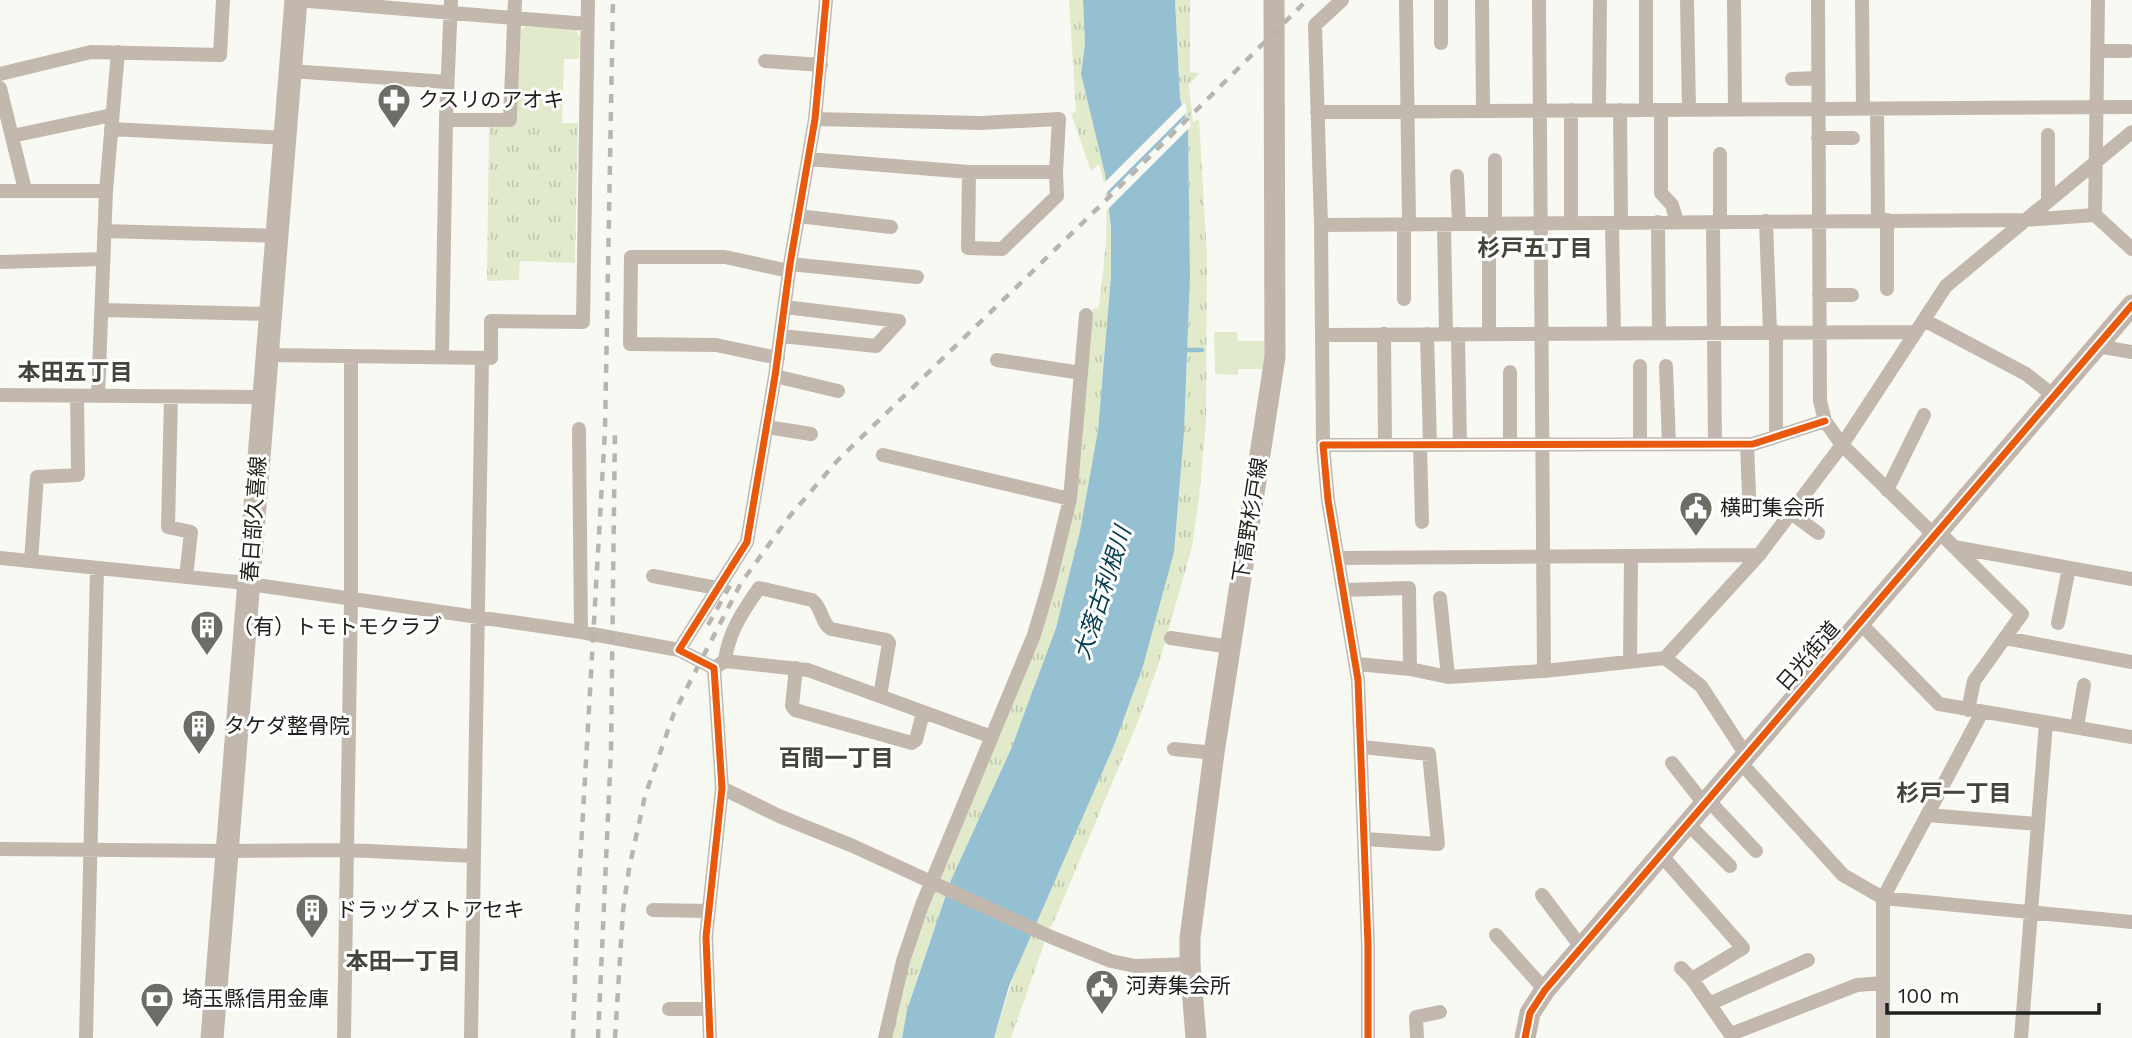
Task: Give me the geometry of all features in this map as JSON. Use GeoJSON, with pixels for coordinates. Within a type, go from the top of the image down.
{"type":"FeatureCollection","features":[{"type":"Feature","properties":{"kind":"main road","name":"春日部久喜線"},"geometry":{"type":"LineString","coordinates":[[212,1038],[296,0]]}},
{"type":"Feature","properties":{"kind":"main road","name":"下高野杉戸線"},"geometry":{"type":"LineString","coordinates":[[1196,1038],[1190,938],[1214,753],[1275,357],[1274,0]]}},
{"type":"Feature","properties":{"kind":"main road","name":"日光街道"},"geometry":{"type":"LineString","coordinates":[[1525,1038],[1530,1013],[1545,990],[2132,305]]}},
{"type":"Feature","properties":{"kind":"street"},"geometry":{"type":"LineString","coordinates":[[0,74],[91,52],[220,55],[223,0]]}},
{"type":"Feature","properties":{"kind":"street"},"geometry":{"type":"LineString","coordinates":[[296,0],[450,6],[514,18],[587,24]]}},
{"type":"Feature","properties":{"kind":"street"},"geometry":{"type":"LineString","coordinates":[[446,120],[510,120],[515,0]]}},
{"type":"Feature","properties":{"kind":"street"},"geometry":{"type":"LineString","coordinates":[[267,355],[491,358],[491,321],[583,322],[587,0]]}},
{"type":"Feature","properties":{"kind":"street"},"geometry":{"type":"LineString","coordinates":[[679,650],[747,542],[782,336],[789,268],[814,119],[826,0]]}},
{"type":"Feature","properties":{"kind":"street"},"geometry":{"type":"LineString","coordinates":[[1342,0],[1315,25],[1321,225],[1323,445],[1328,500],[1357,664],[1365,839],[1368,1038]]}},
{"type":"Feature","properties":{"kind":"street"},"geometry":{"type":"LineString","coordinates":[[1404,299],[1408,111],[1406,0]]}},
{"type":"Feature","properties":{"kind":"street"},"geometry":{"type":"LineString","coordinates":[[1441,0],[1441,43]]}},
{"type":"Feature","properties":{"kind":"street"},"geometry":{"type":"LineString","coordinates":[[1482,0],[1483,111]]}},
{"type":"Feature","properties":{"kind":"street"},"geometry":{"type":"LineString","coordinates":[[1539,0],[1544,671]]}},
{"type":"Feature","properties":{"kind":"street"},"geometry":{"type":"LineString","coordinates":[[1600,0],[1600,110]]}},
{"type":"Feature","properties":{"kind":"street"},"geometry":{"type":"LineString","coordinates":[[1646,0],[1661,193],[1672,205],[1677,222]]}},
{"type":"Feature","properties":{"kind":"street"},"geometry":{"type":"LineString","coordinates":[[1687,0],[1689,110]]}},
{"type":"Feature","properties":{"kind":"street"},"geometry":{"type":"LineString","coordinates":[[1734,0],[1735,109]]}},
{"type":"Feature","properties":{"kind":"street"},"geometry":{"type":"LineString","coordinates":[[1818,0],[1820,401],[1825,421],[1842,445],[1887,490],[1954,547],[2022,614],[1974,681],[1975,711],[1927,815],[1882,898],[1883,1038]]}},
{"type":"Feature","properties":{"kind":"street"},"geometry":{"type":"LineString","coordinates":[[1862,0],[1887,289]]}},
{"type":"Feature","properties":{"kind":"street"},"geometry":{"type":"LineString","coordinates":[[2095,215],[2098,0]]}},
{"type":"Feature","properties":{"kind":"street"},"geometry":{"type":"LineString","coordinates":[[442,357],[450,6]]}},
{"type":"Feature","properties":{"kind":"street"},"geometry":{"type":"LineString","coordinates":[[2097,51],[2128,51]]}},
{"type":"Feature","properties":{"kind":"street"},"geometry":{"type":"LineString","coordinates":[[99,396],[106,191],[118,52]]}},
{"type":"Feature","properties":{"kind":"street"},"geometry":{"type":"LineString","coordinates":[[765,61],[821,65]]}},
{"type":"Feature","properties":{"kind":"street"},"geometry":{"type":"LineString","coordinates":[[291,71],[447,82]]}},
{"type":"Feature","properties":{"kind":"street"},"geometry":{"type":"LineString","coordinates":[[1792,79],[1818,78]]}},
{"type":"Feature","properties":{"kind":"street"},"geometry":{"type":"LineString","coordinates":[[0,88],[25,190]]}},
{"type":"Feature","properties":{"kind":"street"},"geometry":{"type":"LineString","coordinates":[[1317,112],[2132,107]]}},
{"type":"Feature","properties":{"kind":"street"},"geometry":{"type":"LineString","coordinates":[[1571,110],[1572,223]]}},
{"type":"Feature","properties":{"kind":"street"},"geometry":{"type":"LineString","coordinates":[[1614,333],[1620,110]]}},
{"type":"Feature","properties":{"kind":"street"},"geometry":{"type":"LineString","coordinates":[[814,119],[980,123],[1059,119],[1057,196],[1002,249],[968,248],[969,172]]}},
{"type":"Feature","properties":{"kind":"street"},"geometry":{"type":"LineString","coordinates":[[12,136],[112,122],[286,138]]}},
{"type":"Feature","properties":{"kind":"street"},"geometry":{"type":"LineString","coordinates":[[1357,664],[1410,669],[1448,677],[1544,671],[1665,658],[1759,555],[1791,513],[1842,445],[1945,286],[2132,132]]}},
{"type":"Feature","properties":{"kind":"street"},"geometry":{"type":"LineString","coordinates":[[2048,135],[2048,200]]}},
{"type":"Feature","properties":{"kind":"street"},"geometry":{"type":"LineString","coordinates":[[1818,138],[1853,138]]}},
{"type":"Feature","properties":{"kind":"street"},"geometry":{"type":"LineString","coordinates":[[1715,444],[1713,332],[1720,154]]}},
{"type":"Feature","properties":{"kind":"street"},"geometry":{"type":"LineString","coordinates":[[807,159],[969,172],[1056,172]]}},
{"type":"Feature","properties":{"kind":"street"},"geometry":{"type":"LineString","coordinates":[[1489,334],[1495,160]]}},
{"type":"Feature","properties":{"kind":"street"},"geometry":{"type":"LineString","coordinates":[[1457,176],[1451,224],[1452,334],[1460,445]]}},
{"type":"Feature","properties":{"kind":"street"},"geometry":{"type":"LineString","coordinates":[[0,191],[106,191]]}},
{"type":"Feature","properties":{"kind":"street"},"geometry":{"type":"LineString","coordinates":[[1321,225],[2025,220],[2095,215],[2132,249]]}},
{"type":"Feature","properties":{"kind":"street"},"geometry":{"type":"LineString","coordinates":[[798,216],[891,227]]}},
{"type":"Feature","properties":{"kind":"street"},"geometry":{"type":"LineString","coordinates":[[1766,221],[1776,436]]}},
{"type":"Feature","properties":{"kind":"street"},"geometry":{"type":"LineString","coordinates":[[1658,222],[1659,333]]}},
{"type":"Feature","properties":{"kind":"street"},"geometry":{"type":"LineString","coordinates":[[104,231],[278,236]]}},
{"type":"Feature","properties":{"kind":"street"},"geometry":{"type":"LineString","coordinates":[[778,358],[716,345],[631,344],[631,257],[725,257],[789,268],[917,277]]}},
{"type":"Feature","properties":{"kind":"street"},"geometry":{"type":"LineString","coordinates":[[0,262],[103,259]]}},
{"type":"Feature","properties":{"kind":"street"},"geometry":{"type":"LineString","coordinates":[[1819,295],[1852,295]]}},
{"type":"Feature","properties":{"kind":"street"},"geometry":{"type":"LineString","coordinates":[[782,336],[876,346],[899,321],[785,307]]}},
{"type":"Feature","properties":{"kind":"street"},"geometry":{"type":"LineString","coordinates":[[102,310],[271,314]]}},
{"type":"Feature","properties":{"kind":"street"},"geometry":{"type":"LineString","coordinates":[[885,1038],[903,961],[1034,635],[1070,499],[1086,315]]}},
{"type":"Feature","properties":{"kind":"street"},"geometry":{"type":"LineString","coordinates":[[1322,335],[1819,332],[1920,326],[2026,374],[2054,396]]}},
{"type":"Feature","properties":{"kind":"street"},"geometry":{"type":"LineString","coordinates":[[1384,334],[1385,445]]}},
{"type":"Feature","properties":{"kind":"street"},"geometry":{"type":"LineString","coordinates":[[1422,522],[1427,334]]}},
{"type":"Feature","properties":{"kind":"street"},"geometry":{"type":"LineString","coordinates":[[2097,346],[2132,352]]}},
{"type":"Feature","properties":{"kind":"street"},"geometry":{"type":"LineString","coordinates":[[344,1038],[351,599],[351,356]]}},
{"type":"Feature","properties":{"kind":"street"},"geometry":{"type":"LineString","coordinates":[[471,1038],[482,358]]}},
{"type":"Feature","properties":{"kind":"street"},"geometry":{"type":"LineString","coordinates":[[997,360],[1081,373]]}},
{"type":"Feature","properties":{"kind":"street"},"geometry":{"type":"LineString","coordinates":[[1640,366],[1640,444]]}},
{"type":"Feature","properties":{"kind":"street"},"geometry":{"type":"LineString","coordinates":[[1666,366],[1669,444]]}},
{"type":"Feature","properties":{"kind":"street"},"geometry":{"type":"LineString","coordinates":[[1510,372],[1510,444]]}},
{"type":"Feature","properties":{"kind":"street"},"geometry":{"type":"LineString","coordinates":[[775,376],[838,391]]}},
{"type":"Feature","properties":{"kind":"street"},"geometry":{"type":"LineString","coordinates":[[0,395],[262,397]]}},
{"type":"Feature","properties":{"kind":"street"},"geometry":{"type":"LineString","coordinates":[[32,561],[37,477],[78,475],[77,396]]}},
{"type":"Feature","properties":{"kind":"street"},"geometry":{"type":"LineString","coordinates":[[171,397],[168,527],[191,532],[186,577]]}},
{"type":"Feature","properties":{"kind":"street"},"geometry":{"type":"LineString","coordinates":[[1887,490],[1924,415]]}},
{"type":"Feature","properties":{"kind":"street"},"geometry":{"type":"LineString","coordinates":[[1323,445],[1747,444],[1825,421]]}},
{"type":"Feature","properties":{"kind":"street"},"geometry":{"type":"LineString","coordinates":[[767,427],[811,434]]}},
{"type":"Feature","properties":{"kind":"street"},"geometry":{"type":"LineString","coordinates":[[579,429],[581,632]]}},
{"type":"Feature","properties":{"kind":"street"},"geometry":{"type":"LineString","coordinates":[[1747,444],[1749,495]]}},
{"type":"Feature","properties":{"kind":"street"},"geometry":{"type":"LineString","coordinates":[[883,455],[1070,499]]}},
{"type":"Feature","properties":{"kind":"street"},"geometry":{"type":"LineString","coordinates":[[1791,513],[1818,533]]}},
{"type":"Feature","properties":{"kind":"street"},"geometry":{"type":"LineString","coordinates":[[1954,547],[2132,579]]}},
{"type":"Feature","properties":{"kind":"street"},"geometry":{"type":"LineString","coordinates":[[1338,558],[1759,555]]}},
{"type":"Feature","properties":{"kind":"street"},"geometry":{"type":"LineString","coordinates":[[1630,662],[1632,557]]}},
{"type":"Feature","properties":{"kind":"street"},"geometry":{"type":"LineString","coordinates":[[0,558],[250,584],[581,632],[679,650],[720,665],[808,670],[992,737]]}},
{"type":"Feature","properties":{"kind":"street"},"geometry":{"type":"LineString","coordinates":[[86,1038],[97,568]]}},
{"type":"Feature","properties":{"kind":"street"},"geometry":{"type":"LineString","coordinates":[[2059,623],[2069,568]]}},
{"type":"Feature","properties":{"kind":"street"},"geometry":{"type":"LineString","coordinates":[[653,576],[717,588]]}},
{"type":"Feature","properties":{"kind":"street"},"geometry":{"type":"LineString","coordinates":[[710,1038],[706,937],[722,788],[720,665],[736,623],[759,588],[812,600],[817,603],[831,629],[887,639],[889,643],[880,696]]}},
{"type":"Feature","properties":{"kind":"street"},"geometry":{"type":"LineString","coordinates":[[1344,590],[1409,589],[1410,669]]}},
{"type":"Feature","properties":{"kind":"street"},"geometry":{"type":"LineString","coordinates":[[1440,598],[1448,677]]}},
{"type":"Feature","properties":{"kind":"street"},"geometry":{"type":"LineString","coordinates":[[1860,623],[1939,704],[2132,737]]}},
{"type":"Feature","properties":{"kind":"street"},"geometry":{"type":"LineString","coordinates":[[1171,638],[1230,647]]}},
{"type":"Feature","properties":{"kind":"street"},"geometry":{"type":"LineString","coordinates":[[2005,638],[2132,662]]}},
{"type":"Feature","properties":{"kind":"street"},"geometry":{"type":"LineString","coordinates":[[1665,658],[1701,686],[1743,759],[1843,875],[1882,898],[2132,922]]}},
{"type":"Feature","properties":{"kind":"street"},"geometry":{"type":"LineString","coordinates":[[796,668],[792,706],[795,710],[912,743],[916,740],[923,713]]}},
{"type":"Feature","properties":{"kind":"street"},"geometry":{"type":"LineString","coordinates":[[2077,727],[2084,685]]}},
{"type":"Feature","properties":{"kind":"street"},"geometry":{"type":"LineString","coordinates":[[2021,1038],[2046,723]]}},
{"type":"Feature","properties":{"kind":"street"},"geometry":{"type":"LineString","coordinates":[[1362,747],[1429,754],[1438,844],[1365,839]]}},
{"type":"Feature","properties":{"kind":"street"},"geometry":{"type":"LineString","coordinates":[[1174,749],[1214,753]]}},
{"type":"Feature","properties":{"kind":"street"},"geometry":{"type":"LineString","coordinates":[[1672,763],[1706,803],[1756,851]]}},
{"type":"Feature","properties":{"kind":"street"},"geometry":{"type":"LineString","coordinates":[[722,788],[1047,935],[1124,965],[1190,964]]}},
{"type":"Feature","properties":{"kind":"street"},"geometry":{"type":"LineString","coordinates":[[1927,815],[2038,824]]}},
{"type":"Feature","properties":{"kind":"street"},"geometry":{"type":"LineString","coordinates":[[1688,824],[1730,866]]}},
{"type":"Feature","properties":{"kind":"street"},"geometry":{"type":"LineString","coordinates":[[0,849],[348,850],[473,856]]}},
{"type":"Feature","properties":{"kind":"street"},"geometry":{"type":"LineString","coordinates":[[1662,856],[1743,948],[1686,973],[1732,1036],[1857,985],[1883,982]]}},
{"type":"Feature","properties":{"kind":"street"},"geometry":{"type":"LineString","coordinates":[[1542,895],[1581,947]]}},
{"type":"Feature","properties":{"kind":"street"},"geometry":{"type":"LineString","coordinates":[[653,909],[709,911]]}},
{"type":"Feature","properties":{"kind":"street"},"geometry":{"type":"LineString","coordinates":[[1496,935],[1545,990]]}},
{"type":"Feature","properties":{"kind":"street"},"geometry":{"type":"LineString","coordinates":[[1709,1004],[1808,960]]}},
{"type":"Feature","properties":{"kind":"street"},"geometry":{"type":"LineString","coordinates":[[669,1009],[708,1009]]}},
{"type":"Feature","properties":{"kind":"street"},"geometry":{"type":"LineString","coordinates":[[1417,1038],[1416,1017],[1440,1012]]}},
{"type":"Feature","properties":{"kind":"green space"},"geometry":{"type":"Polygon","coordinates":[[[1069,0],[1083,0],[1085,44],[1081,74],[1105,174],[1111,228],[1111,276],[1098,430],[1080,531],[1056,628],[1011,749],[951,880],[907,1010],[902,1038],[891,1038],[914,935],[930,897],[941,881],[940,876],[1038,637],[1057,582],[1074,503],[1093,309],[1099,307],[1105,253],[1106,199],[1099,164],[1091,171],[1071,113],[1076,112],[1069,0]]]}},
{"type":"Feature","properties":{"kind":"green space"},"geometry":{"type":"Polygon","coordinates":[[[1175,0],[1190,0],[1190,72],[1200,73],[1189,85],[1193,122],[1199,119],[1207,255],[1206,422],[1192,547],[1159,663],[1137,724],[1052,926],[1047,929],[1042,939],[1044,944],[1011,1038],[994,1038],[1184,433],[1190,276],[1188,129],[1180,98],[1175,0]]]}},
{"type":"Feature","properties":{"kind":"green space"},"geometry":{"type":"Polygon","coordinates":[[[526,26],[575,29],[580,37],[579,59],[564,59],[562,123],[517,124],[521,30],[526,26]]]}},
{"type":"Feature","properties":{"kind":"green space"},"geometry":{"type":"Polygon","coordinates":[[[578,123],[575,263],[520,261],[519,280],[487,281],[489,124],[578,123]]]}},
{"type":"Feature","properties":{"kind":"green space"},"geometry":{"type":"Polygon","coordinates":[[[1214,332],[1237,332],[1238,341],[1268,341],[1264,369],[1238,369],[1238,375],[1215,374],[1214,332]]]}},
{"type":"Feature","properties":{"kind":"water","name":"大落古利根川"},"geometry":{"type":"Polygon","coordinates":[[[1083,0],[1175,0],[1180,98],[1188,129],[1190,276],[1184,433],[1174,552],[1143,666],[1115,743],[1009,986],[994,1038],[902,1038],[907,1010],[951,880],[1011,749],[1056,628],[1080,531],[1098,430],[1111,276],[1111,228],[1105,174],[1081,74],[1085,44],[1083,0]]]}},
{"type":"Feature","properties":{"kind":"pier"},"geometry":{"type":"Polygon","coordinates":[[[1185,102],[1187,112],[1104,195],[1103,184],[1185,102]]]}},
{"type":"Feature","properties":{"kind":"pier"},"geometry":{"type":"Polygon","coordinates":[[[1188,115],[1191,126],[1106,211],[1104,199],[1188,115]]]}},
{"type":"Feature","properties":{"kind":"waterway"},"geometry":{"type":"LineString","coordinates":[[1182,350],[1202,350]]}},
{"type":"Feature","properties":{"kind":"railway"},"geometry":{"type":"LineString","coordinates":[[573,1038],[577,918],[605,430],[613,0]]}},
{"type":"Feature","properties":{"kind":"railway"},"geometry":{"type":"LineString","coordinates":[[615,1038],[623,911],[645,796],[674,713],[741,583],[789,517],[837,461],[1101,205],[1307,0]]}},
{"type":"Feature","properties":{"kind":"railway"},"geometry":{"type":"LineString","coordinates":[[598,1038],[611,750],[615,427]]}},
{"type":"Feature","properties":{"kind":"railway"},"geometry":{"type":"LineString","coordinates":[[708,625],[732,582]]}},
{"type":"Feature","properties":{"kind":"cycle path"},"geometry":{"type":"LineString","coordinates":[[710,1038],[706,937],[722,788],[714,668],[679,650],[747,542],[815,119],[826,0]]}},
{"type":"Feature","properties":{"kind":"cycle path"},"geometry":{"type":"LineString","coordinates":[[1525,1038],[1530,1013],[1545,990],[2132,305]]}},
{"type":"Feature","properties":{"kind":"cycle path"},"geometry":{"type":"LineString","coordinates":[[1368,1038],[1368,945],[1358,680],[1328,500],[1323,445],[1753,444],[1825,421]]}},
{"type":"Feature","properties":{"kind":"place","name":"クスリのアオキ"},"geometry":{"type":"Point","coordinates":[394,130]}},
{"type":"Feature","properties":{"kind":"place","name":"横町集会所"},"geometry":{"type":"Point","coordinates":[1696,538]}},
{"type":"Feature","properties":{"kind":"place","name":"（有）トモトモクラブ"},"geometry":{"type":"Point","coordinates":[207,657]}},
{"type":"Feature","properties":{"kind":"place","name":"タケダ整骨院"},"geometry":{"type":"Point","coordinates":[199,756]}},
{"type":"Feature","properties":{"kind":"place","name":"ドラッグストアセキ"},"geometry":{"type":"Point","coordinates":[312,940]}},
{"type":"Feature","properties":{"kind":"place","name":"河寿集会所"},"geometry":{"type":"Point","coordinates":[1102,1016]}},
{"type":"Feature","properties":{"kind":"place","name":"埼玉縣信用金庫"},"geometry":{"type":"Point","coordinates":[157,1029]}},
{"type":"Feature","properties":{"kind":"district","name":"杉戸五丁目"},"geometry":{"type":"Point","coordinates":[1535,248]}},
{"type":"Feature","properties":{"kind":"district","name":"本田五丁目"},"geometry":{"type":"Point","coordinates":[75,372]}},
{"type":"Feature","properties":{"kind":"district","name":"百間一丁目"},"geometry":{"type":"Point","coordinates":[836,758]}},
{"type":"Feature","properties":{"kind":"district","name":"杉戸一丁目"},"geometry":{"type":"Point","coordinates":[1954,793]}},
{"type":"Feature","properties":{"kind":"district","name":"本田一丁目"},"geometry":{"type":"Point","coordinates":[403,961]}}]}
